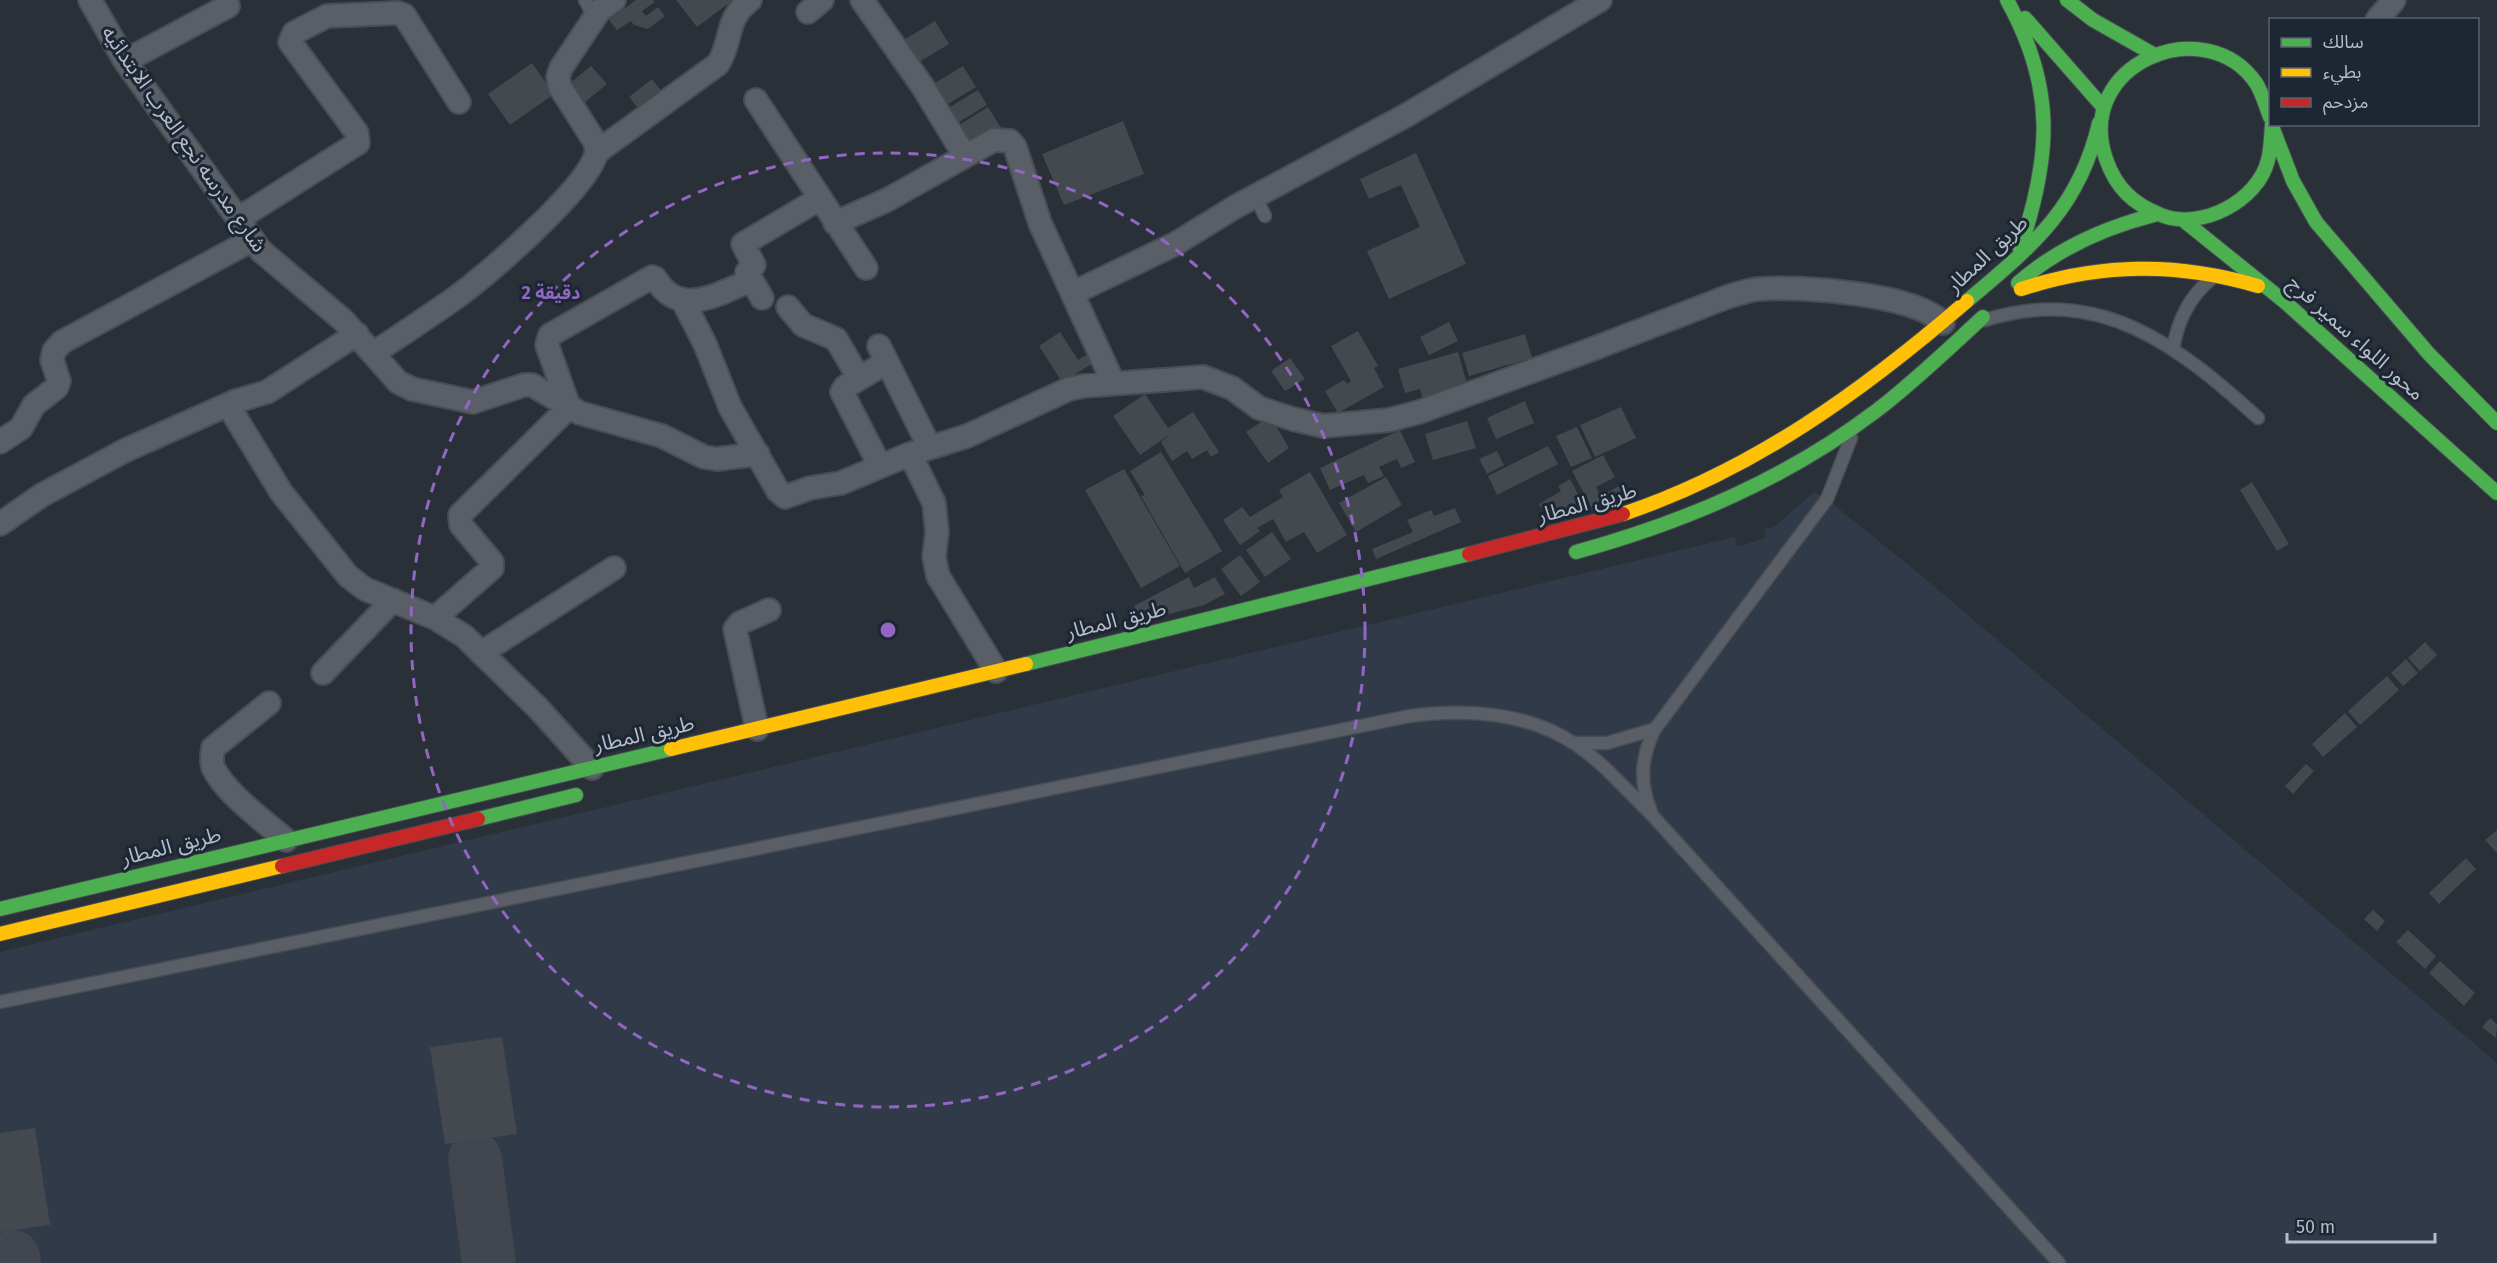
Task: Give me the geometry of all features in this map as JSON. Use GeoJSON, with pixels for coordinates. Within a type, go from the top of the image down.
{"type":"FeatureCollection","features":[{"type":"Feature","properties":{"kind":"main road"},"geometry":{"type":"LineString","coordinates":[[2007,0],[2103,107]]}},
{"type":"Feature","properties":{"kind":"main road"},"geometry":{"type":"LineString","coordinates":[[2007,0],[2026,34],[2037,70],[2043,108],[2044,146],[2040,184],[2031,220],[2017,256]]}},
{"type":"Feature","properties":{"kind":"main road"},"geometry":{"type":"LineString","coordinates":[[2067,0],[2122,38],[2153,54]]}},
{"type":"Feature","properties":{"kind":"main road"},"geometry":{"type":"LineString","coordinates":[[2269,113],[2263,94],[2254,80],[2228,58],[2196,48],[2179,47],[2153,54],[2132,66],[2120,77],[2103,107],[2099,123],[2102,155],[2115,184],[2126,196],[2154,215],[2183,220],[2219,214],[2249,194],[2268,163],[2272,126]]}},
{"type":"Feature","properties":{"kind":"main road","name":"طريق المطار"},"geometry":{"type":"LineString","coordinates":[[0,909],[996,671],[1601,522],[1653,507],[1750,461],[1842,404],[1943,323],[2057,216],[2076,188],[2091,156],[2099,123]]}},
{"type":"Feature","properties":{"kind":"main road","name":"محور اللواء سمير فرج"},"geometry":{"type":"LineString","coordinates":[[2273,126],[2293,181],[2316,222],[2429,354],[2497,423]]}},
{"type":"Feature","properties":{"kind":"main road","name":"طريق المطار"},"geometry":{"type":"LineString","coordinates":[[1565,554],[1674,524],[1727,502],[1769,480],[1857,425],[1924,370],[2034,270],[2073,243],[2126,222],[2154,215]]}},
{"type":"Feature","properties":{"kind":"main road","name":"محور اللواء سمير فرج"},"geometry":{"type":"LineString","coordinates":[[2183,220],[2273,291],[2497,492]]}},
{"type":"Feature","properties":{"kind":"main road"},"geometry":{"type":"LineString","coordinates":[[2002,299],[2061,276],[2119,266],[2158,266],[2217,274],[2273,291]]}},
{"type":"Feature","properties":{"kind":"main road"},"geometry":{"type":"LineString","coordinates":[[1842,404],[1857,425]]}},
{"type":"Feature","properties":{"kind":"main road"},"geometry":{"type":"LineString","coordinates":[[0,934],[586,793]]}},
{"type":"Feature","properties":{"kind":"main road"},"geometry":{"type":"LineString","coordinates":[[382,818],[388,841]]}},
{"type":"Feature","properties":{"kind":"street","name":"شارع مدرسه نجع العرب الابتدائيه"},"geometry":{"type":"LineString","coordinates":[[90,0],[125,61],[252,240],[270,261],[357,334],[398,382],[412,389],[473,402],[524,385],[532,385],[568,407],[592,417],[662,436],[704,457],[717,459],[758,454]]}},
{"type":"Feature","properties":{"kind":"street"},"geometry":{"type":"LineString","coordinates":[[597,152],[595,142],[560,87],[558,77],[590,9],[614,0]]}},
{"type":"Feature","properties":{"kind":"street"},"geometry":{"type":"LineString","coordinates":[[374,353],[460,294],[529,235],[579,182],[597,152],[717,64],[723,53],[731,22],[750,0]]}},
{"type":"Feature","properties":{"kind":"street"},"geometry":{"type":"LineString","coordinates":[[862,0],[923,87],[965,156]]}},
{"type":"Feature","properties":{"kind":"street"},"geometry":{"type":"LineString","coordinates":[[1072,293],[1260,206],[1405,116],[1600,0]]}},
{"type":"Feature","properties":{"kind":"street"},"geometry":{"type":"LineString","coordinates":[[2379,18],[2394,0]]}},
{"type":"Feature","properties":{"kind":"street"},"geometry":{"type":"LineString","coordinates":[[125,61],[228,6]]}},
{"type":"Feature","properties":{"kind":"street"},"geometry":{"type":"LineString","coordinates":[[238,219],[358,143],[357,133],[290,42],[294,33],[321,18],[332,15],[398,13],[404,15],[459,102]]}},
{"type":"Feature","properties":{"kind":"street"},"geometry":{"type":"LineString","coordinates":[[756,100],[866,268]]}},
{"type":"Feature","properties":{"kind":"street"},"geometry":{"type":"LineString","coordinates":[[835,223],[887,200],[994,140],[1002,139],[1015,147],[1040,223],[1113,382]]}},
{"type":"Feature","properties":{"kind":"street"},"geometry":{"type":"LineString","coordinates":[[435,618],[492,568],[492,562],[461,525],[460,515],[568,407],[547,345],[550,335],[652,277],[666,292],[682,299],[702,300],[756,289],[747,272],[754,265],[743,244],[819,199]]}},
{"type":"Feature","properties":{"kind":"street"},"geometry":{"type":"LineString","coordinates":[[0,442],[21,428],[34,405],[57,387],[59,381],[52,360],[54,351],[62,342],[252,240]]}},
{"type":"Feature","properties":{"kind":"street"},"geometry":{"type":"LineString","coordinates":[[682,299],[705,344],[730,407],[778,491],[785,497],[812,487],[838,484],[920,450],[967,436],[1069,388],[1113,382],[1203,377],[1232,388],[1259,408],[1293,419],[1323,426],[1353,425],[1389,420],[1419,412],[1727,297],[1756,290],[1784,289],[1863,296],[1922,309],[1943,323]]}},
{"type":"Feature","properties":{"kind":"street"},"geometry":{"type":"LineString","coordinates":[[788,307],[803,324],[836,339],[859,378]]}},
{"type":"Feature","properties":{"kind":"street"},"geometry":{"type":"LineString","coordinates":[[0,524],[42,495],[126,450],[228,405],[267,392],[357,334]]}},
{"type":"Feature","properties":{"kind":"street"},"geometry":{"type":"LineString","coordinates":[[880,466],[842,392],[883,354],[920,450],[934,503],[937,532],[934,557],[938,576],[996,671]]}},
{"type":"Feature","properties":{"kind":"street"},"geometry":{"type":"LineString","coordinates":[[228,405],[281,492],[331,558],[365,589],[435,618],[464,636],[538,708],[592,768]]}},
{"type":"Feature","properties":{"kind":"street"},"geometry":{"type":"LineString","coordinates":[[481,653],[614,568]]}},
{"type":"Feature","properties":{"kind":"street"},"geometry":{"type":"LineString","coordinates":[[323,673],[393,600]]}},
{"type":"Feature","properties":{"kind":"street"},"geometry":{"type":"LineString","coordinates":[[757,729],[735,629],[740,623],[769,610]]}},
{"type":"Feature","properties":{"kind":"street"},"geometry":{"type":"LineString","coordinates":[[269,703],[213,748],[212,758],[213,766],[223,781],[286,840]]}},
{"type":"Feature","properties":{"kind":"lane"},"geometry":{"type":"LineString","coordinates":[[2173,349],[2179,323],[2191,299],[2217,274]]}},
{"type":"Feature","properties":{"kind":"lane"},"geometry":{"type":"LineString","coordinates":[[1976,323],[2011,312],[2048,308],[2084,311],[2120,320],[2173,349],[2223,386],[2258,418]]}},
{"type":"Feature","properties":{"kind":"lane"},"geometry":{"type":"LineString","coordinates":[[1652,815],[1646,801],[1642,772],[1646,749],[1655,729],[1827,499],[1857,425]]}},
{"type":"Feature","properties":{"kind":"lane"},"geometry":{"type":"LineString","coordinates":[[0,1002],[1410,716],[1445,712],[1480,713],[1515,719],[1573,742],[1599,762],[1652,815],[2059,1263]]}},
{"type":"Feature","properties":{"kind":"lane"},"geometry":{"type":"LineString","coordinates":[[1573,742],[1615,741],[1655,729]]}},
{"type":"Feature","properties":{"kind":"shaded area"},"geometry":{"type":"Polygon","coordinates":[[[1814,492],[1827,499],[1917,572],[2497,1063],[2497,1263],[0,1263],[0,952],[1735,537],[1737,547],[1765,538],[1765,529],[1774,527],[1814,492]]]}},
{"type":"Feature","properties":{"kind":"building"},"geometry":{"type":"Polygon","coordinates":[[[636,0],[655,2],[642,11],[646,16],[658,7],[665,16],[648,29],[634,25],[631,21],[617,30],[609,20],[636,0]]]}},
{"type":"Feature","properties":{"kind":"building"},"geometry":{"type":"Polygon","coordinates":[[[676,0],[733,0],[697,27],[676,0]]]}},
{"type":"Feature","properties":{"kind":"building"},"geometry":{"type":"Polygon","coordinates":[[[935,21],[949,44],[916,64],[902,41],[935,21]]]}},
{"type":"Feature","properties":{"kind":"building"},"geometry":{"type":"Polygon","coordinates":[[[532,63],[554,94],[510,125],[488,94],[532,63]]]}},
{"type":"Feature","properties":{"kind":"building"},"geometry":{"type":"Polygon","coordinates":[[[591,66],[607,84],[585,102],[569,84],[591,66]]]}},
{"type":"Feature","properties":{"kind":"building"},"geometry":{"type":"Polygon","coordinates":[[[963,66],[976,87],[943,107],[930,86],[963,66]]]}},
{"type":"Feature","properties":{"kind":"building"},"geometry":{"type":"Polygon","coordinates":[[[652,79],[667,98],[644,116],[629,97],[652,79]]]}},
{"type":"Feature","properties":{"kind":"building"},"geometry":{"type":"Polygon","coordinates":[[[978,90],[987,105],[954,125],[945,110],[978,90]]]}},
{"type":"Feature","properties":{"kind":"building"},"geometry":{"type":"Polygon","coordinates":[[[988,107],[1001,128],[969,148],[956,127],[988,107]]]}},
{"type":"Feature","properties":{"kind":"building"},"geometry":{"type":"Polygon","coordinates":[[[1123,121],[1144,174],[1064,205],[1042,154],[1123,121]]]}},
{"type":"Feature","properties":{"kind":"building"},"geometry":{"type":"Polygon","coordinates":[[[1416,153],[1466,264],[1389,299],[1367,251],[1420,227],[1401,185],[1369,199],[1360,179],[1416,153]]]}},
{"type":"Feature","properties":{"kind":"building"},"geometry":{"type":"Polygon","coordinates":[[[1449,322],[1458,341],[1429,355],[1420,337],[1449,322]]]}},
{"type":"Feature","properties":{"kind":"building"},"geometry":{"type":"Polygon","coordinates":[[[1358,331],[1378,366],[1374,368],[1384,387],[1338,413],[1325,391],[1344,380],[1347,384],[1351,381],[1331,346],[1358,331]]]}},
{"type":"Feature","properties":{"kind":"building"},"geometry":{"type":"Polygon","coordinates":[[[1060,332],[1078,360],[1089,353],[1095,362],[1062,382],[1039,346],[1060,332]]]}},
{"type":"Feature","properties":{"kind":"building"},"geometry":{"type":"Polygon","coordinates":[[[1525,334],[1532,358],[1469,376],[1462,353],[1525,334]]]}},
{"type":"Feature","properties":{"kind":"building"},"geometry":{"type":"Polygon","coordinates":[[[1458,352],[1469,391],[1424,404],[1420,389],[1405,393],[1398,369],[1458,352]]]}},
{"type":"Feature","properties":{"kind":"building"},"geometry":{"type":"Polygon","coordinates":[[[1290,358],[1305,379],[1285,391],[1271,371],[1290,358]]]}},
{"type":"Feature","properties":{"kind":"building"},"geometry":{"type":"Polygon","coordinates":[[[1145,394],[1168,428],[1193,412],[1219,452],[1211,457],[1207,450],[1192,459],[1187,451],[1172,461],[1161,442],[1172,433],[1140,455],[1113,416],[1145,394]]]}},
{"type":"Feature","properties":{"kind":"building"},"geometry":{"type":"Polygon","coordinates":[[[1525,401],[1534,423],[1496,439],[1487,418],[1525,401]]]}},
{"type":"Feature","properties":{"kind":"building"},"geometry":{"type":"Polygon","coordinates":[[[1621,407],[1636,438],[1595,457],[1580,425],[1621,407]]]}},
{"type":"Feature","properties":{"kind":"building"},"geometry":{"type":"Polygon","coordinates":[[[1270,416],[1289,448],[1268,463],[1246,432],[1270,416]]]}},
{"type":"Feature","properties":{"kind":"building"},"geometry":{"type":"Polygon","coordinates":[[[1467,421],[1476,448],[1433,460],[1425,434],[1467,421]]]}},
{"type":"Feature","properties":{"kind":"building"},"geometry":{"type":"Polygon","coordinates":[[[1577,427],[1592,458],[1571,467],[1556,436],[1577,427]]]}},
{"type":"Feature","properties":{"kind":"building"},"geometry":{"type":"Polygon","coordinates":[[[1400,430],[1415,462],[1401,468],[1397,459],[1379,467],[1384,476],[1368,483],[1364,475],[1330,490],[1320,468],[1400,430]]]}},
{"type":"Feature","properties":{"kind":"building"},"geometry":{"type":"Polygon","coordinates":[[[1548,446],[1558,464],[1497,495],[1488,476],[1548,446]]]}},
{"type":"Feature","properties":{"kind":"building"},"geometry":{"type":"Polygon","coordinates":[[[1497,451],[1504,465],[1487,474],[1479,459],[1497,451]]]}},
{"type":"Feature","properties":{"kind":"building"},"geometry":{"type":"Polygon","coordinates":[[[1161,452],[1222,551],[1185,573],[1141,496],[1145,495],[1130,471],[1161,452]]]}},
{"type":"Feature","properties":{"kind":"building"},"geometry":{"type":"Polygon","coordinates":[[[1603,455],[1615,477],[1596,487],[1601,496],[1619,486],[1624,494],[1593,510],[1572,471],[1603,455]]]}},
{"type":"Feature","properties":{"kind":"building"},"geometry":{"type":"Polygon","coordinates":[[[1124,469],[1180,566],[1141,588],[1085,490],[1124,469]]]}},
{"type":"Feature","properties":{"kind":"building"},"geometry":{"type":"Polygon","coordinates":[[[1310,472],[1347,535],[1317,553],[1304,532],[1286,542],[1273,519],[1257,528],[1260,531],[1240,545],[1223,520],[1242,507],[1250,517],[1283,497],[1279,490],[1310,472]]]}},
{"type":"Feature","properties":{"kind":"building"},"geometry":{"type":"Polygon","coordinates":[[[1386,477],[1402,505],[1356,532],[1339,503],[1386,477]]]}},
{"type":"Feature","properties":{"kind":"building"},"geometry":{"type":"Polygon","coordinates":[[[1570,479],[1583,503],[1549,521],[1539,504],[1561,491],[1558,486],[1570,479]]]}},
{"type":"Feature","properties":{"kind":"building"},"geometry":{"type":"Polygon","coordinates":[[[2252,482],[2289,544],[2277,551],[2240,490],[2252,482]]]}},
{"type":"Feature","properties":{"kind":"building"},"geometry":{"type":"Polygon","coordinates":[[[1455,508],[1461,522],[1376,559],[1372,549],[1413,532],[1407,520],[1431,510],[1434,516],[1455,508]]]}},
{"type":"Feature","properties":{"kind":"building"},"geometry":{"type":"Polygon","coordinates":[[[1272,532],[1291,559],[1265,577],[1246,550],[1272,532]]]}},
{"type":"Feature","properties":{"kind":"building"},"geometry":{"type":"Polygon","coordinates":[[[1240,555],[1260,582],[1241,596],[1221,569],[1240,555]]]}},
{"type":"Feature","properties":{"kind":"building"},"geometry":{"type":"Polygon","coordinates":[[[1189,577],[1194,588],[1215,577],[1225,594],[1204,605],[1142,621],[1134,606],[1189,577]]]}},
{"type":"Feature","properties":{"kind":"building"},"geometry":{"type":"Polygon","coordinates":[[[2425,642],[2437,655],[2420,671],[2408,658],[2425,642]]]}},
{"type":"Feature","properties":{"kind":"building"},"geometry":{"type":"Polygon","coordinates":[[[2406,659],[2418,673],[2403,686],[2391,673],[2406,659]]]}},
{"type":"Feature","properties":{"kind":"building"},"geometry":{"type":"Polygon","coordinates":[[[2387,676],[2399,690],[2360,725],[2348,711],[2387,676]]]}},
{"type":"Feature","properties":{"kind":"building"},"geometry":{"type":"Polygon","coordinates":[[[2345,713],[2357,727],[2323,757],[2312,744],[2345,713]]]}},
{"type":"Feature","properties":{"kind":"building"},"geometry":{"type":"Polygon","coordinates":[[[2306,764],[2314,771],[2293,794],[2285,786],[2306,764]]]}},
{"type":"Feature","properties":{"kind":"building"},"geometry":{"type":"Polygon","coordinates":[[[2497,830],[2497,853],[2485,840],[2497,830]]]}},
{"type":"Feature","properties":{"kind":"building"},"geometry":{"type":"Polygon","coordinates":[[[2466,858],[2476,869],[2439,904],[2429,893],[2466,858]]]}},
{"type":"Feature","properties":{"kind":"building"},"geometry":{"type":"Polygon","coordinates":[[[2373,910],[2385,921],[2377,931],[2364,919],[2373,910]]]}},
{"type":"Feature","properties":{"kind":"building"},"geometry":{"type":"Polygon","coordinates":[[[2408,930],[2436,956],[2425,969],[2396,942],[2408,930]]]}},
{"type":"Feature","properties":{"kind":"building"},"geometry":{"type":"Polygon","coordinates":[[[2440,961],[2475,993],[2464,1006],[2429,973],[2440,961]]]}},
{"type":"Feature","properties":{"kind":"building"},"geometry":{"type":"Polygon","coordinates":[[[2490,1018],[2497,1024],[2496,1038],[2482,1027],[2490,1018]]]}},
{"type":"Feature","properties":{"kind":"building"},"geometry":{"type":"Polygon","coordinates":[[[502,1037],[517,1134],[445,1144],[430,1047],[502,1037]]]}},
{"type":"Feature","properties":{"kind":"building"},"geometry":{"type":"Polygon","coordinates":[[[35,1128],[50,1225],[0,1232],[0,1133],[35,1128]]]}},
{"type":"Feature","properties":{"kind":"taxiway"},"geometry":{"type":"LineString","coordinates":[[475,1159],[489,1263]]}},
{"type":"Feature","properties":{"kind":"taxiway"},"geometry":{"type":"LineString","coordinates":[[13,1257],[14,1263]]}},
{"type":"Feature","properties":{"kind":"traffic: fast"},"geometry":{"type":"LineString","coordinates":[[2007,0],[2023,32],[2034,63],[2041,93],[2044,123],[2038,183],[2020,249]]}},
{"type":"Feature","properties":{"kind":"traffic: fast"},"geometry":{"type":"LineString","coordinates":[[2067,0],[2093,20],[2153,54]]}},
{"type":"Feature","properties":{"kind":"traffic: fast"},"geometry":{"type":"LineString","coordinates":[[2025,18],[2103,107]]}},
{"type":"Feature","properties":{"kind":"traffic: fast"},"geometry":{"type":"LineString","coordinates":[[2269,114],[2256,83],[2234,61],[2207,51],[2178,50],[2150,58],[2126,74],[2108,96],[2101,125],[2106,159],[2120,187],[2142,206],[2161,215],[2177,219],[2193,219],[2226,209],[2253,188],[2268,160],[2272,126]]}},
{"type":"Feature","properties":{"kind":"traffic: fast"},"geometry":{"type":"LineString","coordinates":[[1967,301],[2032,243],[2066,203],[2090,153],[2099,123]]}},
{"type":"Feature","properties":{"kind":"traffic: fast"},"geometry":{"type":"LineString","coordinates":[[2273,129],[2293,181],[2316,222],[2429,354],[2497,423]]}},
{"type":"Feature","properties":{"kind":"traffic: fast"},"geometry":{"type":"LineString","coordinates":[[2018,283],[2049,259],[2082,241],[2117,226],[2154,215]]}},
{"type":"Feature","properties":{"kind":"traffic: fast"},"geometry":{"type":"LineString","coordinates":[[2183,220],[2285,302],[2497,493]]}},
{"type":"Feature","properties":{"kind":"traffic: fast"},"geometry":{"type":"LineString","coordinates":[[1576,552],[1695,512],[1733,496],[1806,458],[1890,400],[1983,317]]}},
{"type":"Feature","properties":{"kind":"traffic: fast"},"geometry":{"type":"LineString","coordinates":[[1026,664],[1469,554]]}},
{"type":"Feature","properties":{"kind":"traffic: fast"},"geometry":{"type":"LineString","coordinates":[[0,909],[671,749]]}},
{"type":"Feature","properties":{"kind":"traffic: fast"},"geometry":{"type":"LineString","coordinates":[[478,819],[576,795]]}},
{"type":"Feature","properties":{"kind":"traffic: slow"},"geometry":{"type":"LineString","coordinates":[[2021,289],[2080,274],[2139,269],[2198,273],[2258,286]]}},
{"type":"Feature","properties":{"kind":"traffic: slow"},"geometry":{"type":"LineString","coordinates":[[1623,514],[1718,475],[1806,424],[1888,366],[1967,301]]}},
{"type":"Feature","properties":{"kind":"traffic: slow"},"geometry":{"type":"LineString","coordinates":[[671,749],[1026,664]]}},
{"type":"Feature","properties":{"kind":"traffic: slow"},"geometry":{"type":"LineString","coordinates":[[0,934],[282,866]]}},
{"type":"Feature","properties":{"kind":"traffic: jam"},"geometry":{"type":"LineString","coordinates":[[1469,554],[1623,514]]}},
{"type":"Feature","properties":{"kind":"traffic: jam"},"geometry":{"type":"LineString","coordinates":[[282,866],[478,819]]}}]}
